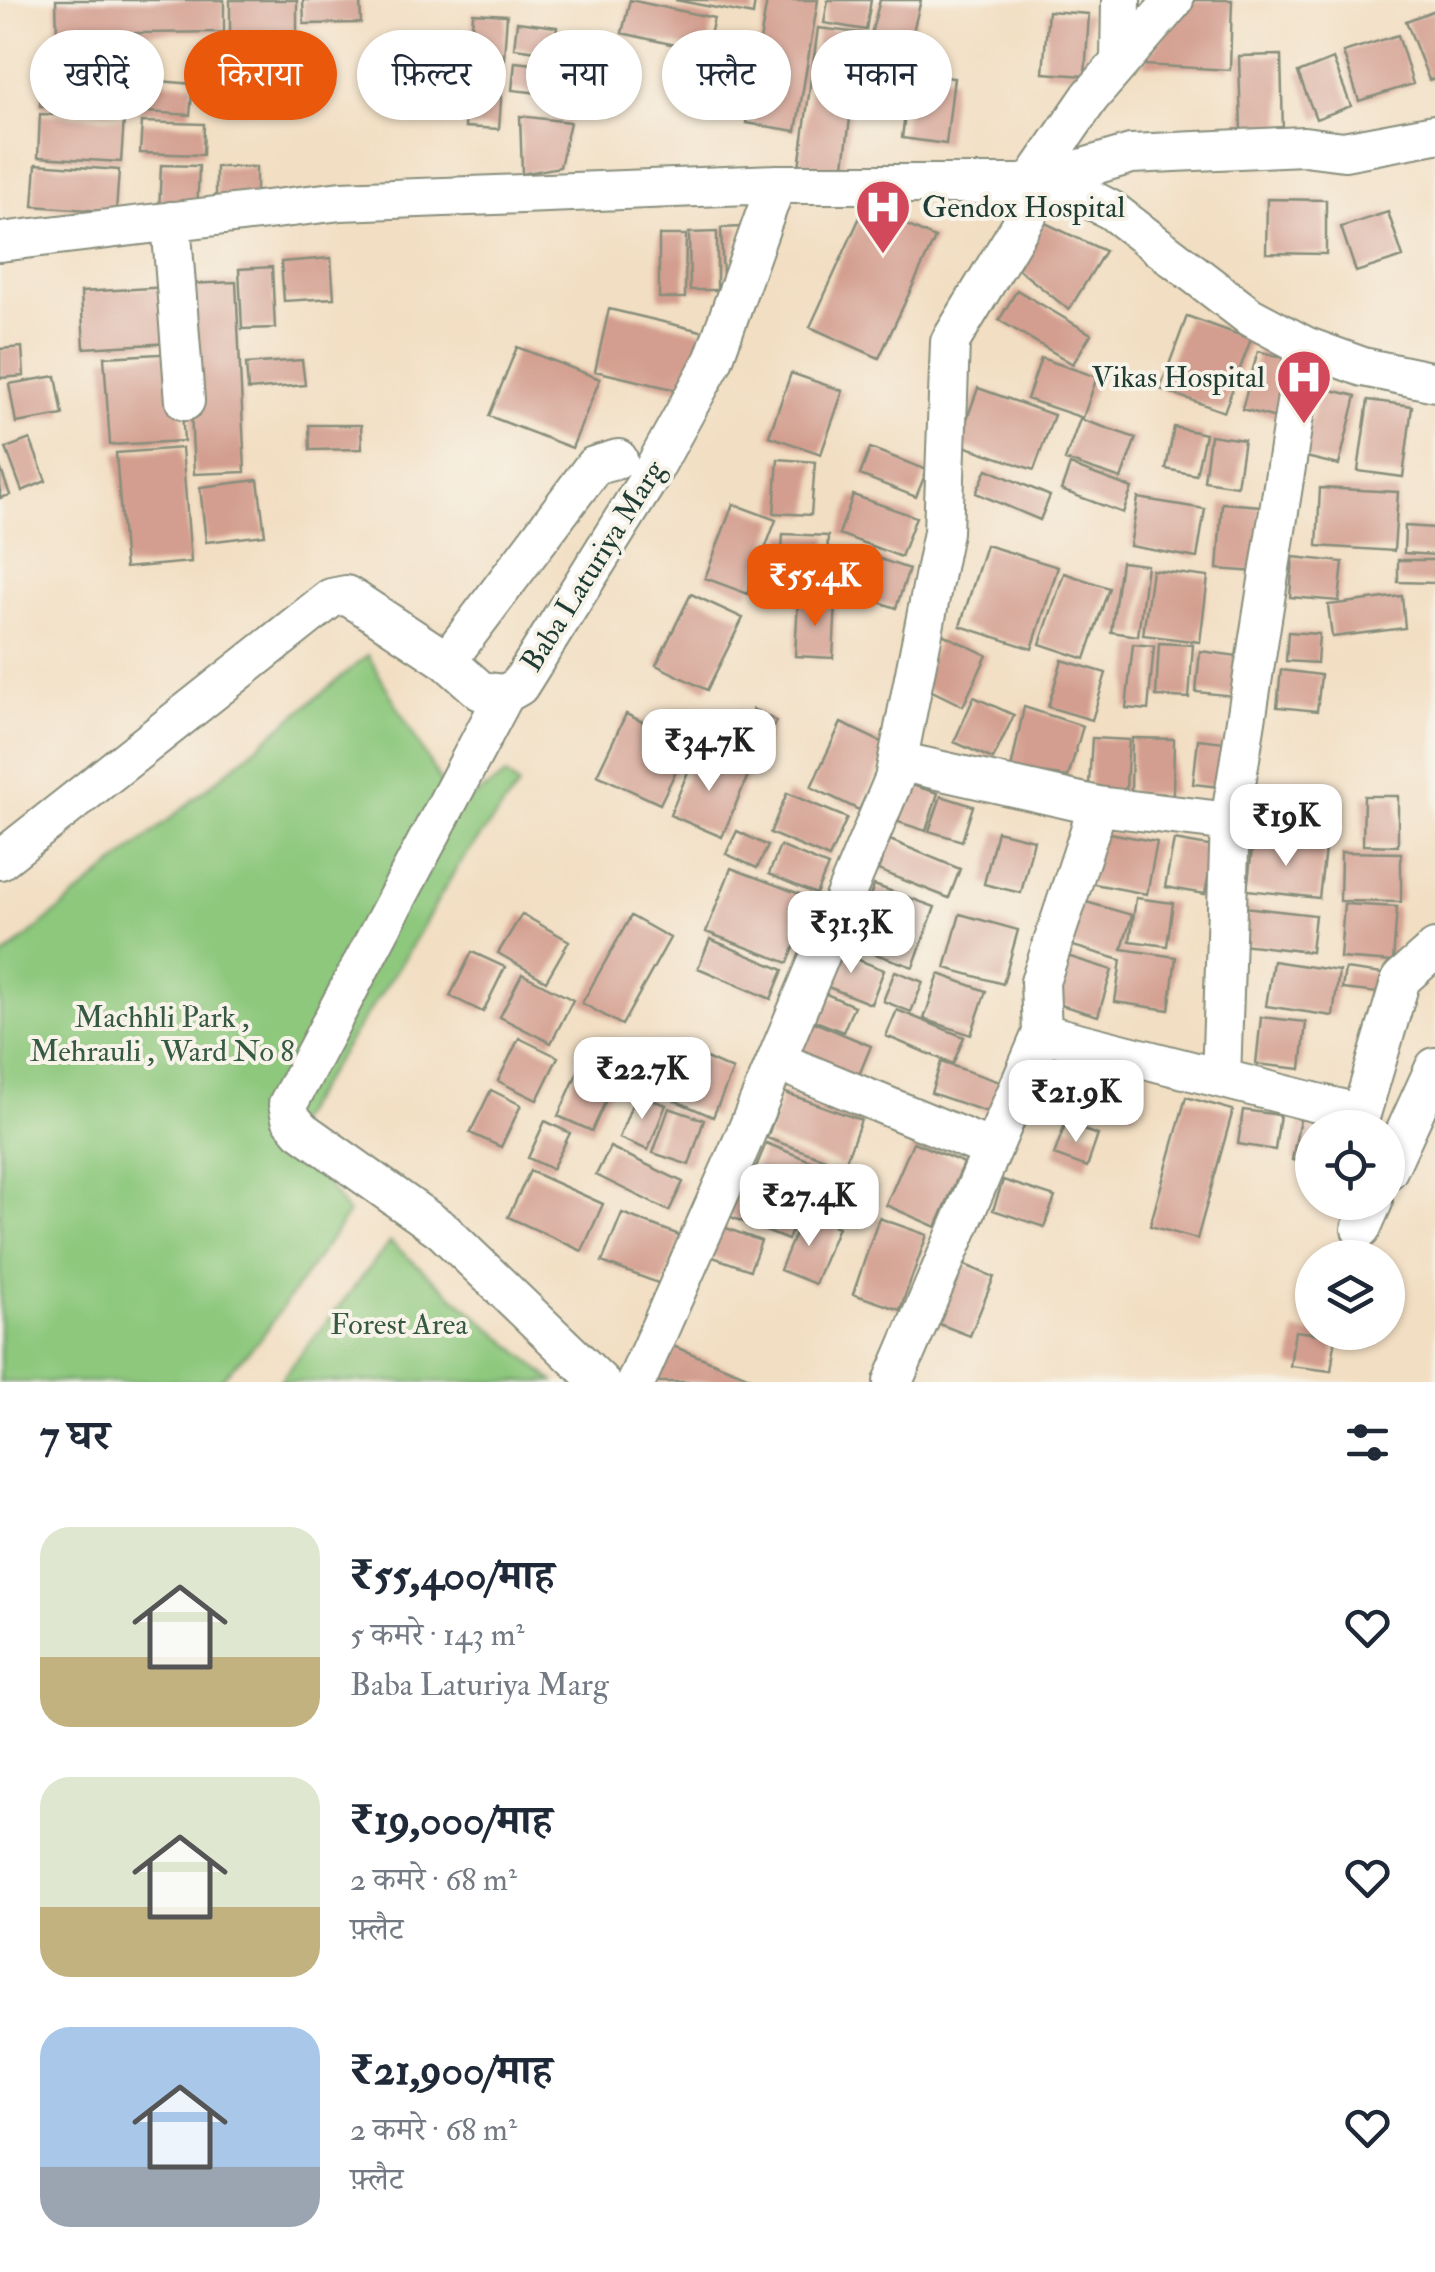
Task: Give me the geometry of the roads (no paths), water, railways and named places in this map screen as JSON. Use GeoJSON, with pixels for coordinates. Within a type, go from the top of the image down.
{"type":"FeatureCollection","features":[{"type":"Feature","properties":{"kind":"street"},"geometry":{"type":"LineString","coordinates":[[1120,60],[1121,0]]}},
{"type":"Feature","properties":{"kind":"street"},"geometry":{"type":"LineString","coordinates":[[636,1382],[777,1060],[898,762],[944,532],[950,342],[1038,186],[1120,60],[1174,0]]}},
{"type":"Feature","properties":{"kind":"street"},"geometry":{"type":"LineString","coordinates":[[1038,186],[1131,154],[1304,146],[1344,152],[1435,134]]}},
{"type":"Feature","properties":{"kind":"street"},"geometry":{"type":"LineString","coordinates":[[0,242],[357,200],[776,184],[1038,186],[1082,195],[1111,210],[1249,316],[1306,346],[1364,367],[1435,382]]}},
{"type":"Feature","properties":{"kind":"street","name":"Baba Laturiya Marg"},"geometry":{"type":"LineString","coordinates":[[0,860],[331,598],[346,594],[447,661],[481,691],[505,694],[530,672],[705,377],[740,296],[776,184]]}},
{"type":"Feature","properties":{"kind":"street"},"geometry":{"type":"LineString","coordinates":[[171,221],[185,401]]}},
{"type":"Feature","properties":{"kind":"street"},"geometry":{"type":"LineString","coordinates":[[1221,1078],[1230,822],[1306,346]]}},
{"type":"Feature","properties":{"kind":"street"},"geometry":{"type":"LineString","coordinates":[[447,661],[594,466],[618,459]]}},
{"type":"Feature","properties":{"kind":"street"},"geometry":{"type":"LineString","coordinates":[[505,694],[288,1104],[290,1118],[301,1130],[442,1230],[600,1382]]}},
{"type":"Feature","properties":{"kind":"street"},"geometry":{"type":"LineString","coordinates":[[898,762],[1098,806],[1230,822]]}},
{"type":"Feature","properties":{"kind":"street"},"geometry":{"type":"LineString","coordinates":[[892,1382],[1042,1032],[1040,982],[1098,806]]}},
{"type":"Feature","properties":{"kind":"street"},"geometry":{"type":"LineString","coordinates":[[1042,1032],[1360,1114],[1401,978],[1435,949]]}},
{"type":"Feature","properties":{"kind":"street"},"geometry":{"type":"LineString","coordinates":[[777,1060],[991,1149]]}},
{"type":"Feature","properties":{"kind":"street"},"geometry":{"type":"LineString","coordinates":[[1405,1133],[1435,1067]]}},
{"type":"Feature","properties":{"kind":"place","name":"Gendox Hospital"},"geometry":{"type":"Point","coordinates":[883,256]}},
{"type":"Feature","properties":{"kind":"place","name":"Vikas Hospital"},"geometry":{"type":"Point","coordinates":[1304,426]}},
{"type":"Feature","properties":{"kind":"park label","name":"Machhli Park , Mehrauli , Ward No 8"},"geometry":{"type":"Point","coordinates":[162,1034]}},
{"type":"Feature","properties":{"kind":"park label","name":"Forest Area"},"geometry":{"type":"Point","coordinates":[399,1324]}}]}
